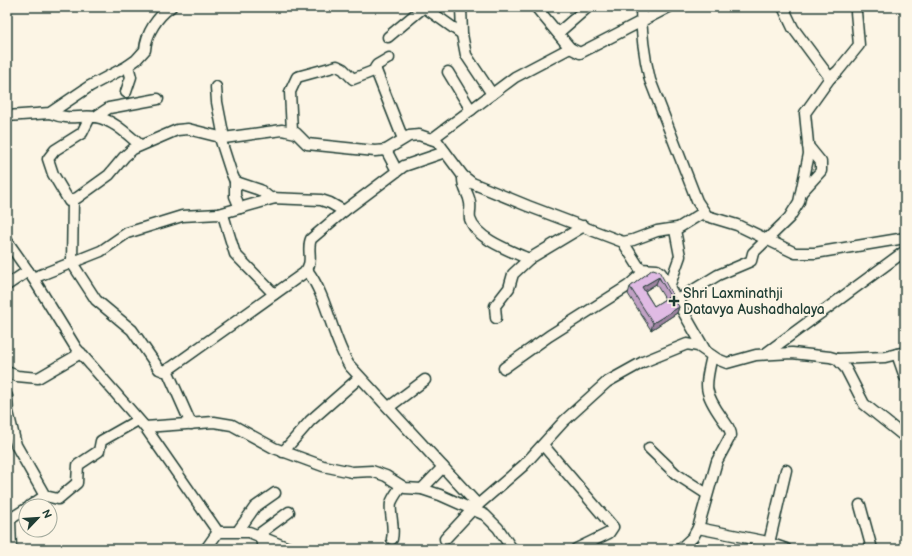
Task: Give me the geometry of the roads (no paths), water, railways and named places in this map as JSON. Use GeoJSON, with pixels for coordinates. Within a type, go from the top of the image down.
{"type":"FeatureCollection","features":[{"type":"Feature","properties":{"kind":"street"},"geometry":{"type":"LineString","coordinates":[[50,113],[90,86],[128,66],[136,60],[145,50],[146,41],[150,31],[164,12],[171,7]]}},
{"type":"Feature","properties":{"kind":"street"},"geometry":{"type":"LineString","coordinates":[[388,37],[424,7],[462,34]]}},
{"type":"Feature","properties":{"kind":"street"},"geometry":{"type":"LineString","coordinates":[[462,7],[462,34],[466,55],[492,94]]}},
{"type":"Feature","properties":{"kind":"street"},"geometry":{"type":"LineString","coordinates":[[536,7],[570,48],[577,52],[585,51],[669,7]]}},
{"type":"Feature","properties":{"kind":"street"},"geometry":{"type":"LineString","coordinates":[[558,33],[588,7]]}},
{"type":"Feature","properties":{"kind":"street"},"geometry":{"type":"LineString","coordinates":[[642,7],[641,21],[650,80],[697,201],[704,212],[711,218],[736,225],[795,253],[808,254],[905,238]]}},
{"type":"Feature","properties":{"kind":"street"},"geometry":{"type":"LineString","coordinates":[[783,7],[793,28],[830,78]]}},
{"type":"Feature","properties":{"kind":"street"},"geometry":{"type":"LineString","coordinates":[[677,300],[718,275],[751,261],[753,252],[794,212],[808,161],[805,113],[830,78],[838,71],[859,45],[856,12]]}},
{"type":"Feature","properties":{"kind":"street"},"geometry":{"type":"LineString","coordinates":[[432,139],[522,72],[570,48]]}},
{"type":"Feature","properties":{"kind":"street"},"geometry":{"type":"LineString","coordinates":[[389,58],[376,66],[376,70],[403,139]]}},
{"type":"Feature","properties":{"kind":"street"},"geometry":{"type":"LineString","coordinates":[[126,92],[131,77],[128,66]]}},
{"type":"Feature","properties":{"kind":"street"},"geometry":{"type":"LineString","coordinates":[[292,131],[290,92],[297,77],[337,66],[343,69],[353,79],[376,70]]}},
{"type":"Feature","properties":{"kind":"street"},"geometry":{"type":"LineString","coordinates":[[448,72],[471,110]]}},
{"type":"Feature","properties":{"kind":"street"},"geometry":{"type":"LineString","coordinates":[[216,87],[222,138],[231,172],[235,180],[235,196],[240,208]]}},
{"type":"Feature","properties":{"kind":"street"},"geometry":{"type":"LineString","coordinates":[[158,99],[109,108],[93,117],[82,133],[55,150],[48,159],[49,168],[69,201],[73,200],[109,175],[124,157],[140,145],[168,132],[182,129],[222,138],[274,130],[292,131],[307,144],[386,150],[403,139],[414,135],[432,139],[445,152],[463,176],[478,185],[623,242],[630,250],[638,267],[646,270],[659,271],[709,353],[706,380],[707,392],[713,405],[731,433],[717,461],[698,528],[680,549]]}},
{"type":"Feature","properties":{"kind":"street"},"geometry":{"type":"LineString","coordinates":[[7,116],[50,113],[65,118],[93,117],[103,119],[118,126],[140,145]]}},
{"type":"Feature","properties":{"kind":"street"},"geometry":{"type":"LineString","coordinates":[[800,193],[819,174],[822,168],[821,162],[808,146]]}},
{"type":"Feature","properties":{"kind":"street"},"geometry":{"type":"LineString","coordinates":[[386,150],[397,171]]}},
{"type":"Feature","properties":{"kind":"street"},"geometry":{"type":"LineString","coordinates":[[166,370],[307,270],[311,260],[309,244],[311,239],[344,212],[397,171],[411,163],[445,152]]}},
{"type":"Feature","properties":{"kind":"street"},"geometry":{"type":"LineString","coordinates":[[463,176],[463,187],[470,203],[470,218],[476,228],[500,246],[528,259]]}},
{"type":"Feature","properties":{"kind":"street"},"geometry":{"type":"LineString","coordinates":[[235,180],[260,190],[269,198],[321,200],[330,203],[344,212]]}},
{"type":"Feature","properties":{"kind":"street"},"geometry":{"type":"LineString","coordinates":[[7,286],[30,275],[101,251],[127,233],[165,220],[182,216],[219,214],[276,198]]}},
{"type":"Feature","properties":{"kind":"street"},"geometry":{"type":"LineString","coordinates":[[73,200],[72,262],[96,300],[132,330],[159,368],[166,370],[191,424]]}},
{"type":"Feature","properties":{"kind":"street"},"geometry":{"type":"LineString","coordinates":[[623,242],[657,231],[676,228],[704,212]]}},
{"type":"Feature","properties":{"kind":"street"},"geometry":{"type":"LineString","coordinates":[[219,214],[224,218],[235,254],[274,294]]}},
{"type":"Feature","properties":{"kind":"street"},"geometry":{"type":"LineString","coordinates":[[496,318],[495,306],[509,288],[512,276],[528,259],[584,226]]}},
{"type":"Feature","properties":{"kind":"street"},"geometry":{"type":"LineString","coordinates":[[670,287],[680,256],[675,235],[676,228]]}},
{"type":"Feature","properties":{"kind":"street"},"geometry":{"type":"LineString","coordinates":[[7,241],[81,353],[142,423],[218,532]]}},
{"type":"Feature","properties":{"kind":"street"},"geometry":{"type":"LineString","coordinates":[[765,354],[905,251]]}},
{"type":"Feature","properties":{"kind":"street"},"geometry":{"type":"LineString","coordinates":[[307,270],[318,288],[340,349],[349,365],[359,378],[389,407],[443,467],[475,508]]}},
{"type":"Feature","properties":{"kind":"street"},"geometry":{"type":"LineString","coordinates":[[504,368],[549,336],[628,286],[646,270]]}},
{"type":"Feature","properties":{"kind":"street"},"geometry":{"type":"LineString","coordinates":[[445,539],[475,508],[524,465],[594,393],[620,374],[681,346],[693,344],[722,362],[727,363],[765,354],[792,353],[837,359],[901,353],[905,377]]}},
{"type":"Feature","properties":{"kind":"street"},"geometry":{"type":"LineString","coordinates":[[8,375],[38,378],[81,353]]}},
{"type":"Feature","properties":{"kind":"street"},"geometry":{"type":"LineString","coordinates":[[837,359],[849,373],[864,404],[905,437]]}},
{"type":"Feature","properties":{"kind":"street"},"geometry":{"type":"LineString","coordinates":[[283,452],[310,421],[359,378]]}},
{"type":"Feature","properties":{"kind":"street"},"geometry":{"type":"LineString","coordinates":[[389,407],[425,380]]}},
{"type":"Feature","properties":{"kind":"street"},"geometry":{"type":"LineString","coordinates":[[7,396],[8,412],[16,445],[45,496]]}},
{"type":"Feature","properties":{"kind":"street"},"geometry":{"type":"LineString","coordinates":[[42,498],[45,496],[58,499],[77,483],[78,465],[99,451],[101,441],[142,423],[191,424],[214,422],[232,425],[283,452],[335,470],[380,473],[405,488],[422,489],[440,494],[475,508],[485,515],[498,528],[512,549]]}},
{"type":"Feature","properties":{"kind":"street"},"geometry":{"type":"LineString","coordinates":[[543,445],[612,527],[609,533],[576,549]]}},
{"type":"Feature","properties":{"kind":"street"},"geometry":{"type":"LineString","coordinates":[[649,448],[676,474],[707,494]]}},
{"type":"Feature","properties":{"kind":"street"},"geometry":{"type":"LineString","coordinates":[[422,489],[443,467]]}},
{"type":"Feature","properties":{"kind":"street"},"geometry":{"type":"LineString","coordinates":[[769,543],[786,470]]}},
{"type":"Feature","properties":{"kind":"street"},"geometry":{"type":"LineString","coordinates":[[392,539],[394,527],[391,506],[393,498],[401,486]]}},
{"type":"Feature","properties":{"kind":"street"},"geometry":{"type":"LineString","coordinates":[[238,530],[255,507],[275,493]]}},
{"type":"Feature","properties":{"kind":"street"},"geometry":{"type":"LineString","coordinates":[[860,505],[872,549]]}},
{"type":"Feature","properties":{"kind":"street"},"geometry":{"type":"LineString","coordinates":[[259,534],[289,512]]}},
{"type":"Feature","properties":{"kind":"street"},"geometry":{"type":"LineString","coordinates":[[11,549],[9,521],[18,515]]}},
{"type":"Feature","properties":{"kind":"street"},"geometry":{"type":"LineString","coordinates":[[698,528],[769,543],[786,549]]}},
{"type":"Feature","properties":{"kind":"street"},"geometry":{"type":"LineString","coordinates":[[206,549],[218,532],[238,530],[259,534],[291,549]]}},
{"type":"Feature","properties":{"kind":"street"},"geometry":{"type":"LineString","coordinates":[[259,534],[264,549]]}},
{"type":"Feature","properties":{"kind":"place","name":"Shri Laxminathji Datavya Aushadhalaya"},"geometry":{"type":"Point","coordinates":[674,301]}}]}
